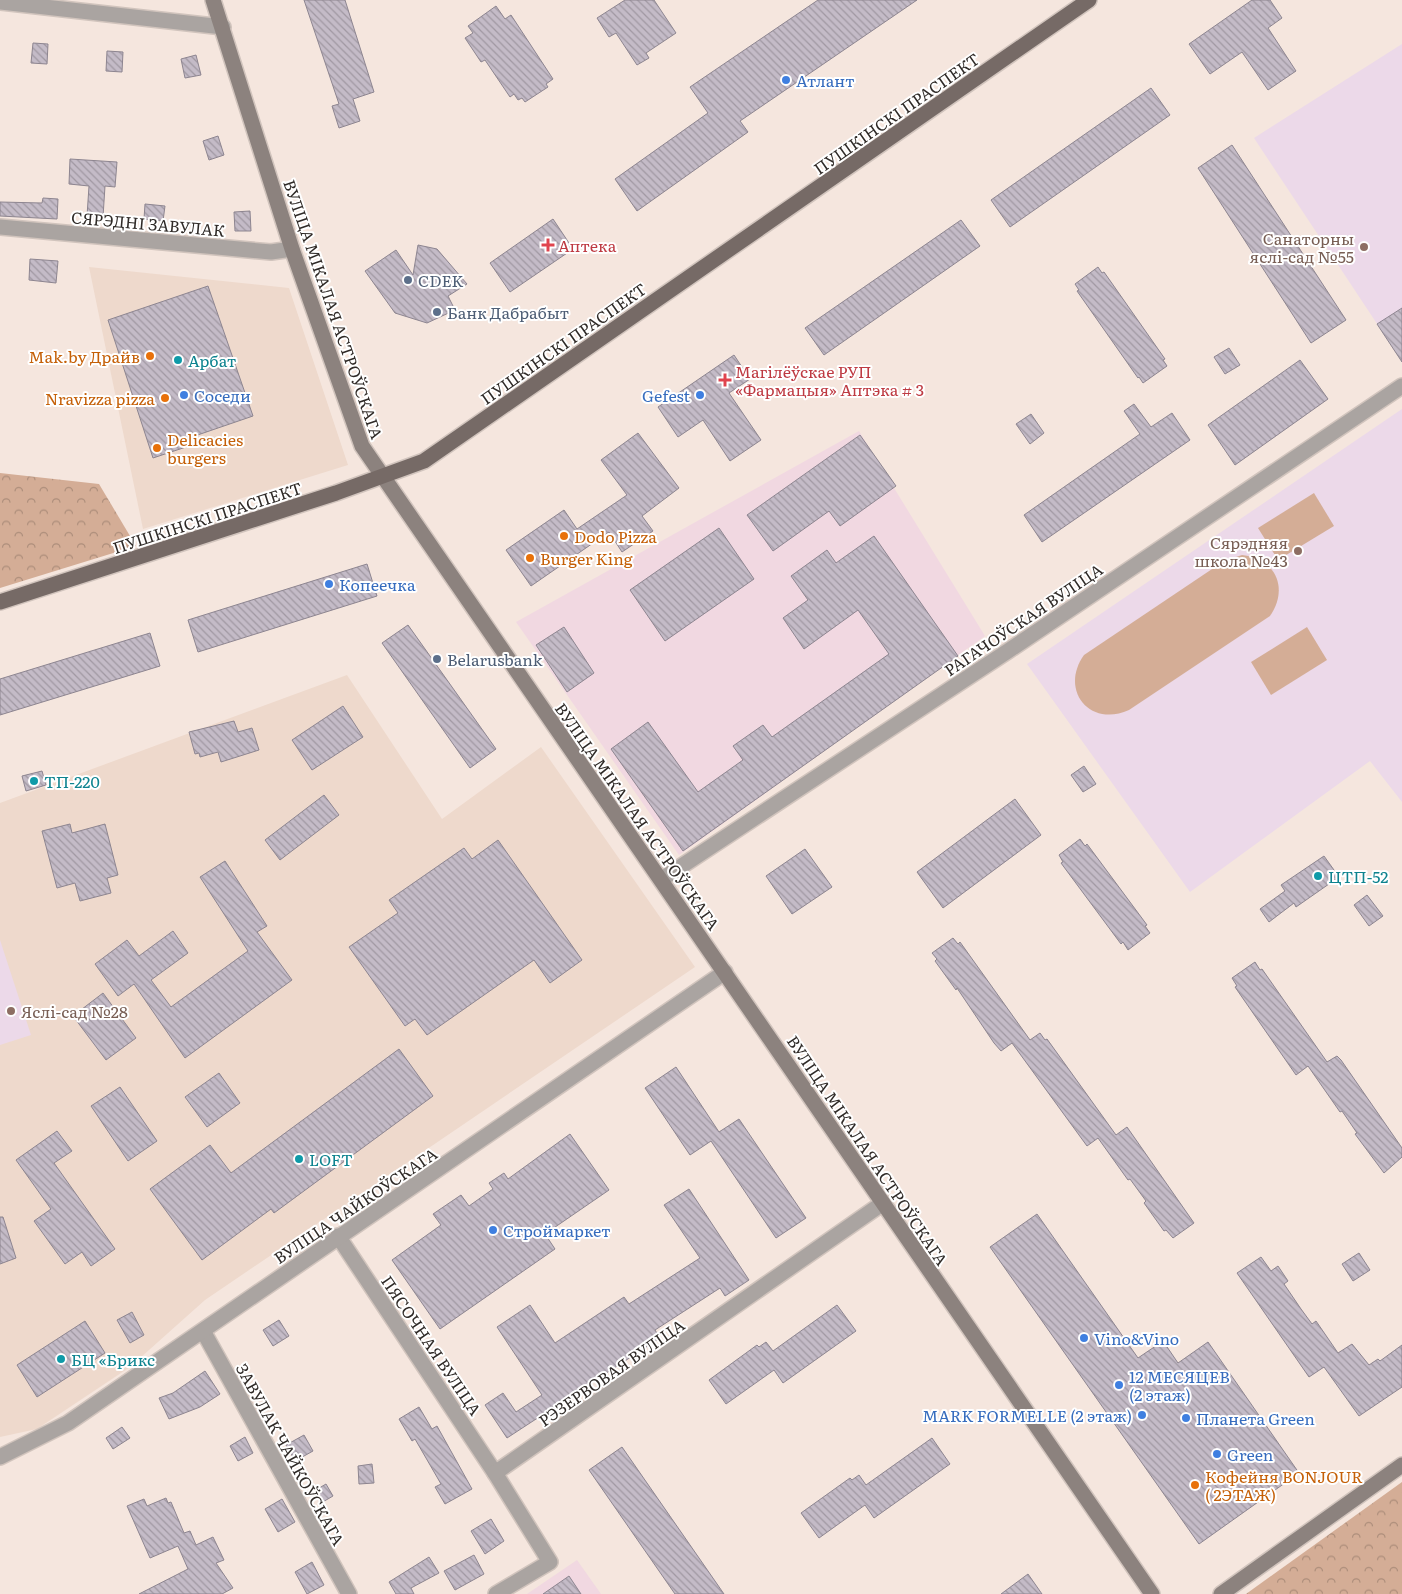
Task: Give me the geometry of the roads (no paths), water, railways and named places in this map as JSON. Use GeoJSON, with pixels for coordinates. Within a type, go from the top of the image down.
{"type":"FeatureCollection","features":[{"type":"Feature","properties":{"kind":"main road","name":"ВУЛІЦА МІКАЛАЯ АСТРОЎСКАГА"},"geometry":{"type":"LineString","coordinates":[[213,0],[292,249],[362,446],[662,879],[1152,1594]]}},
{"type":"Feature","properties":{"kind":"main road","name":"ПУШКІНСКІ ПРАСПЕКТ"},"geometry":{"type":"LineString","coordinates":[[0,602],[382,477],[424,460],[1090,0]]}},
{"type":"Feature","properties":{"kind":"main road"},"geometry":{"type":"LineString","coordinates":[[1221,1594],[1402,1465]]}},
{"type":"Feature","properties":{"kind":"street"},"geometry":{"type":"LineString","coordinates":[[0,2],[223,27]]}},
{"type":"Feature","properties":{"kind":"street","name":"СЯРЭДНІ ЗАВУЛАК"},"geometry":{"type":"LineString","coordinates":[[0,227],[271,252],[292,249]]}},
{"type":"Feature","properties":{"kind":"street","name":"РАГАЧОЎСКАЯ ВУЛІЦА"},"geometry":{"type":"LineString","coordinates":[[662,879],[1008,651],[1402,386]]}},
{"type":"Feature","properties":{"kind":"street","name":"ВУЛІЦА ЧАЙКОЎСКАГА"},"geometry":{"type":"LineString","coordinates":[[0,1457],[68,1423],[338,1236],[560,1088],[725,972]]}},
{"type":"Feature","properties":{"kind":"street","name":"РЭЗЕРВОВАЯ ВУЛІЦА"},"geometry":{"type":"LineString","coordinates":[[495,1473],[883,1203]]}},
{"type":"Feature","properties":{"kind":"street","name":"ПЯСОЧНАЯ ВУЛІЦА"},"geometry":{"type":"LineString","coordinates":[[338,1236],[495,1473]]}},
{"type":"Feature","properties":{"kind":"street","name":"ЗАВУЛАК ЧАЙКОЎСКАГА"},"geometry":{"type":"LineString","coordinates":[[203,1331],[348,1594]]}},
{"type":"Feature","properties":{"kind":"street"},"geometry":{"type":"LineString","coordinates":[[495,1473],[550,1562],[496,1594]]}},
{"type":"Feature","properties":{"kind":"place","name":"Атлант"},"geometry":{"type":"Point","coordinates":[786,80]}},
{"type":"Feature","properties":{"kind":"place","name":"Аптека"},"geometry":{"type":"Point","coordinates":[548,245]}},
{"type":"Feature","properties":{"kind":"place","name":"Санаторны яслі-сад №55"},"geometry":{"type":"Point","coordinates":[1364,247]}},
{"type":"Feature","properties":{"kind":"place","name":"CDEK"},"geometry":{"type":"Point","coordinates":[408,280]}},
{"type":"Feature","properties":{"kind":"place","name":"Банк Дабрабыт"},"geometry":{"type":"Point","coordinates":[437,312]}},
{"type":"Feature","properties":{"kind":"place","name":"Маk.by Драйв"},"geometry":{"type":"Point","coordinates":[150,356]}},
{"type":"Feature","properties":{"kind":"place","name":"Арбат"},"geometry":{"type":"Point","coordinates":[178,360]}},
{"type":"Feature","properties":{"kind":"place","name":"Магілёўскае РУП «Фармацыя» Аптэка # 3"},"geometry":{"type":"Point","coordinates":[725,380]}},
{"type":"Feature","properties":{"kind":"place","name":"Соседи"},"geometry":{"type":"Point","coordinates":[184,395]}},
{"type":"Feature","properties":{"kind":"place","name":"Gefest"},"geometry":{"type":"Point","coordinates":[700,395]}},
{"type":"Feature","properties":{"kind":"place","name":"Nravizza pizza"},"geometry":{"type":"Point","coordinates":[165,398]}},
{"type":"Feature","properties":{"kind":"place","name":"Delicacies burgers"},"geometry":{"type":"Point","coordinates":[157,448]}},
{"type":"Feature","properties":{"kind":"place","name":"Dodo Pizza"},"geometry":{"type":"Point","coordinates":[564,536]}},
{"type":"Feature","properties":{"kind":"place","name":"Сярэдняя школа №43"},"geometry":{"type":"Point","coordinates":[1298,551]}},
{"type":"Feature","properties":{"kind":"place","name":"Burger King"},"geometry":{"type":"Point","coordinates":[530,558]}},
{"type":"Feature","properties":{"kind":"place","name":"Копеечка"},"geometry":{"type":"Point","coordinates":[329,584]}},
{"type":"Feature","properties":{"kind":"place","name":"Belarusbank"},"geometry":{"type":"Point","coordinates":[437,659]}},
{"type":"Feature","properties":{"kind":"place","name":"ТП-220"},"geometry":{"type":"Point","coordinates":[34,781]}},
{"type":"Feature","properties":{"kind":"place","name":"ЦТП-52"},"geometry":{"type":"Point","coordinates":[1318,876]}},
{"type":"Feature","properties":{"kind":"place","name":"Яслі-сад №28"},"geometry":{"type":"Point","coordinates":[11,1011]}},
{"type":"Feature","properties":{"kind":"place","name":"LOFT"},"geometry":{"type":"Point","coordinates":[299,1159]}},
{"type":"Feature","properties":{"kind":"place","name":"Строймаркет"},"geometry":{"type":"Point","coordinates":[493,1230]}},
{"type":"Feature","properties":{"kind":"place","name":"Vino&Vino"},"geometry":{"type":"Point","coordinates":[1084,1338]}},
{"type":"Feature","properties":{"kind":"place","name":"БЦ «Брикс"},"geometry":{"type":"Point","coordinates":[61,1359]}},
{"type":"Feature","properties":{"kind":"place","name":"12 МЕСЯЦЕВ (2 этаж)"},"geometry":{"type":"Point","coordinates":[1119,1385]}},
{"type":"Feature","properties":{"kind":"place","name":"MARK FORMELLE (2 этаж)"},"geometry":{"type":"Point","coordinates":[1142,1415]}},
{"type":"Feature","properties":{"kind":"place","name":"Планета Green"},"geometry":{"type":"Point","coordinates":[1186,1418]}},
{"type":"Feature","properties":{"kind":"place","name":"Green"},"geometry":{"type":"Point","coordinates":[1217,1454]}},
{"type":"Feature","properties":{"kind":"place","name":"Кофейня BONJOUR ( 2ЭТАЖ)"},"geometry":{"type":"Point","coordinates":[1195,1485]}}]}
